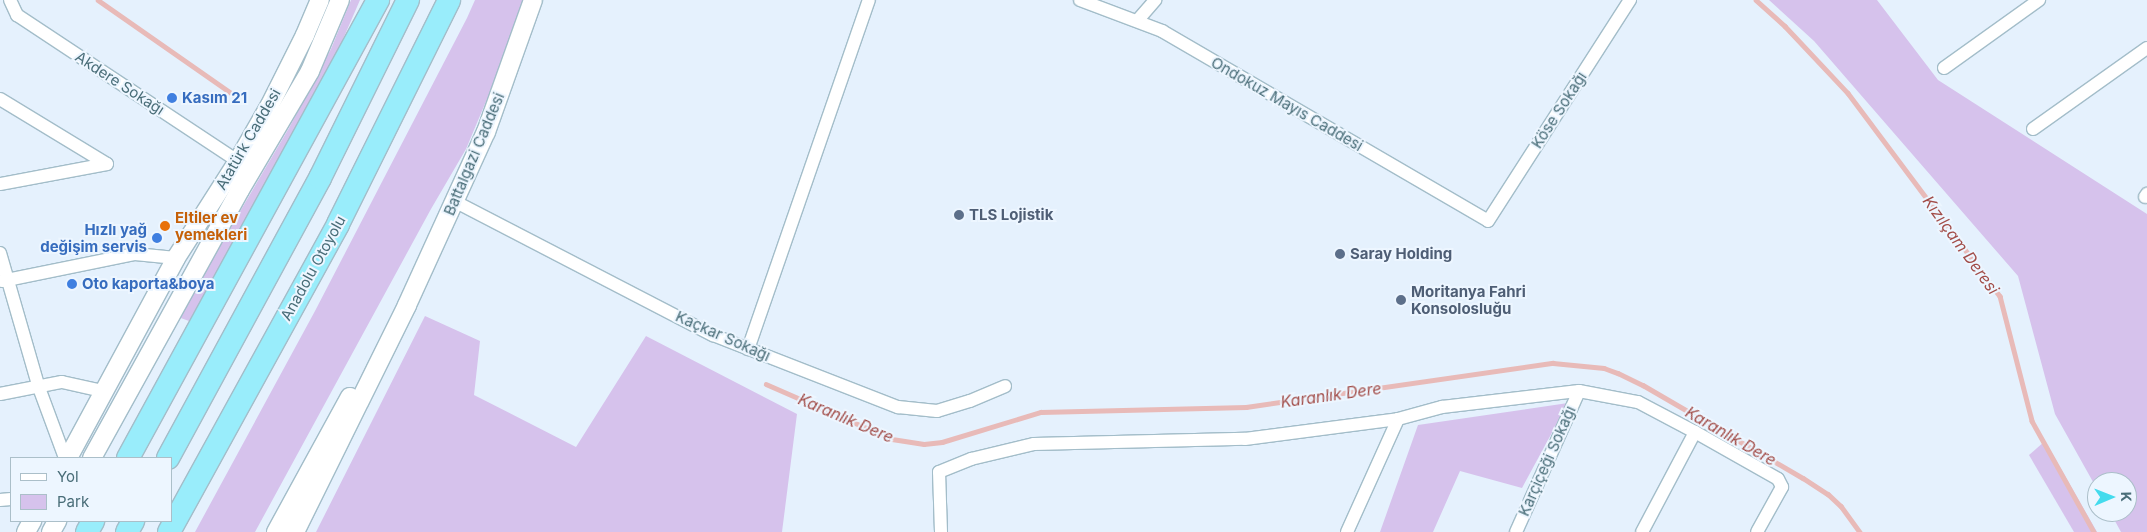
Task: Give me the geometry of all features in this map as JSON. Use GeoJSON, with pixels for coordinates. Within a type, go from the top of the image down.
{"type":"FeatureCollection","features":[{"type":"Feature","properties":{"kind":"highway"},"geometry":{"type":"LineString","coordinates":[[129,457],[378,0]]}},
{"type":"Feature","properties":{"kind":"highway"},"geometry":{"type":"LineString","coordinates":[[169,457],[320,178],[408,0]]}},
{"type":"Feature","properties":{"kind":"highway","name":"Anadolu Otoyolu"},"geometry":{"type":"LineString","coordinates":[[169,532],[338,224],[449,0]]}},
{"type":"Feature","properties":{"kind":"main road","name":"Atatürk Caddesi"},"geometry":{"type":"LineString","coordinates":[[68,457],[176,258],[238,161],[281,83],[320,0]]}},
{"type":"Feature","properties":{"kind":"main road","name":"Atatürk Caddesi"},"geometry":{"type":"LineString","coordinates":[[93,457],[240,190],[310,71],[340,0]]}},
{"type":"Feature","properties":{"kind":"main road","name":"Battalgazi Caddesi"},"geometry":{"type":"LineString","coordinates":[[295,532],[407,305],[486,132],[533,0]]}},
{"type":"Feature","properties":{"kind":"main road","name":"Battalgazi Caddesi"},"geometry":{"type":"LineString","coordinates":[[276,532],[342,409],[407,305]]}},
{"type":"Feature","properties":{"kind":"street","name":"Akdere Sokağı"},"geometry":{"type":"LineString","coordinates":[[10,0],[17,15],[238,161]]}},
{"type":"Feature","properties":{"kind":"street"},"geometry":{"type":"LineString","coordinates":[[748,349],[869,0]]}},
{"type":"Feature","properties":{"kind":"street","name":"Ondokuz Mayıs Caddesi"},"geometry":{"type":"LineString","coordinates":[[1080,0],[1162,31],[1488,221]]}},
{"type":"Feature","properties":{"kind":"street"},"geometry":{"type":"LineString","coordinates":[[1137,21],[1155,0]]}},
{"type":"Feature","properties":{"kind":"street","name":"Köse Sokağı"},"geometry":{"type":"LineString","coordinates":[[1488,221],[1630,0]]}},
{"type":"Feature","properties":{"kind":"street"},"geometry":{"type":"LineString","coordinates":[[1944,68],[2039,0]]}},
{"type":"Feature","properties":{"kind":"street"},"geometry":{"type":"LineString","coordinates":[[2033,129],[2147,48]]}},
{"type":"Feature","properties":{"kind":"street"},"geometry":{"type":"LineString","coordinates":[[0,99],[107,164],[0,184]]}},
{"type":"Feature","properties":{"kind":"street","name":"Kaçkar Sokağı"},"geometry":{"type":"LineString","coordinates":[[454,201],[713,335],[883,402],[910,410],[937,411],[952,408],[1005,386]]}},
{"type":"Feature","properties":{"kind":"street"},"geometry":{"type":"LineString","coordinates":[[0,253],[4,281],[38,385],[67,457]]}},
{"type":"Feature","properties":{"kind":"street"},"geometry":{"type":"LineString","coordinates":[[4,281],[135,254],[176,258]]}},
{"type":"Feature","properties":{"kind":"street"},"geometry":{"type":"LineString","coordinates":[[0,394],[38,385],[62,382],[103,391]]}},
{"type":"Feature","properties":{"kind":"street"},"geometry":{"type":"LineString","coordinates":[[941,532],[939,472],[971,459],[1034,444],[1245,439],[1398,419],[1442,407],[1579,391],[1638,402],[1778,479],[1782,487],[1757,532]]}},
{"type":"Feature","properties":{"kind":"street","name":"Karçiçeği Sokağı"},"geometry":{"type":"LineString","coordinates":[[1516,532],[1579,391]]}},
{"type":"Feature","properties":{"kind":"street"},"geometry":{"type":"LineString","coordinates":[[1347,532],[1398,419]]}},
{"type":"Feature","properties":{"kind":"street"},"geometry":{"type":"LineString","coordinates":[[1642,532],[1695,432]]}},
{"type":"Feature","properties":{"kind":"green space"},"geometry":{"type":"Polygon","coordinates":[[[351,0],[360,0],[337,53],[295,133],[189,321],[178,317],[289,128],[331,49],[351,0]]]}},
{"type":"Feature","properties":{"kind":"green space"},"geometry":{"type":"Polygon","coordinates":[[[475,0],[525,0],[508,49],[466,149],[431,209],[255,532],[195,532],[315,311],[475,0]]]}},
{"type":"Feature","properties":{"kind":"green space"},"geometry":{"type":"Polygon","coordinates":[[[1769,0],[1877,0],[1938,80],[2147,214],[2147,532],[2121,532],[2116,522],[2137,522],[2137,472],[2087,472],[2055,414],[2018,276],[1814,41],[1769,0]]]}},
{"type":"Feature","properties":{"kind":"green space"},"geometry":{"type":"Polygon","coordinates":[[[425,316],[480,341],[474,395],[576,447],[646,336],[797,414],[782,532],[316,532],[425,316]]]}},
{"type":"Feature","properties":{"kind":"green space"},"geometry":{"type":"Polygon","coordinates":[[[1568,403],[1522,488],[1460,471],[1433,532],[1380,532],[1418,425],[1568,403]]]}},
{"type":"Feature","properties":{"kind":"green space"},"geometry":{"type":"Polygon","coordinates":[[[2045,441],[2087,514],[2087,522],[2091,522],[2097,532],[2074,532],[2029,455],[2045,441]]]}},
{"type":"Feature","properties":{"kind":"waterway","name":"Karanlık Dere"},"geometry":{"type":"LineString","coordinates":[[98,0],[237,97]]}},
{"type":"Feature","properties":{"kind":"waterway","name":"Kızılçam Deresi"},"geometry":{"type":"LineString","coordinates":[[1756,0],[1785,26],[1848,93],[2000,296],[2032,421],[2094,532]]}},
{"type":"Feature","properties":{"kind":"waterway","name":"Karanlık Dere"},"geometry":{"type":"LineString","coordinates":[[766,384],[892,439],[924,444],[942,442],[1041,412],[1246,407],[1553,363],[1604,368],[1643,385],[1828,494],[1841,506],[1860,532]]}},
{"type":"Feature","properties":{"kind":"place","name":"Kasım 21"},"geometry":{"type":"Point","coordinates":[172,98]}},
{"type":"Feature","properties":{"kind":"place","name":"TLS Lojistik"},"geometry":{"type":"Point","coordinates":[959,215]}},
{"type":"Feature","properties":{"kind":"place","name":"Eltiler ev yemekleri"},"geometry":{"type":"Point","coordinates":[165,226]}},
{"type":"Feature","properties":{"kind":"place","name":"Hızlı yağ değişim servis"},"geometry":{"type":"Point","coordinates":[157,238]}},
{"type":"Feature","properties":{"kind":"place","name":"Saray Holding"},"geometry":{"type":"Point","coordinates":[1340,254]}},
{"type":"Feature","properties":{"kind":"place","name":"Oto kaporta&boya"},"geometry":{"type":"Point","coordinates":[72,284]}},
{"type":"Feature","properties":{"kind":"place","name":"Moritanya Fahri Konsolosluğu"},"geometry":{"type":"Point","coordinates":[1401,300]}}]}
